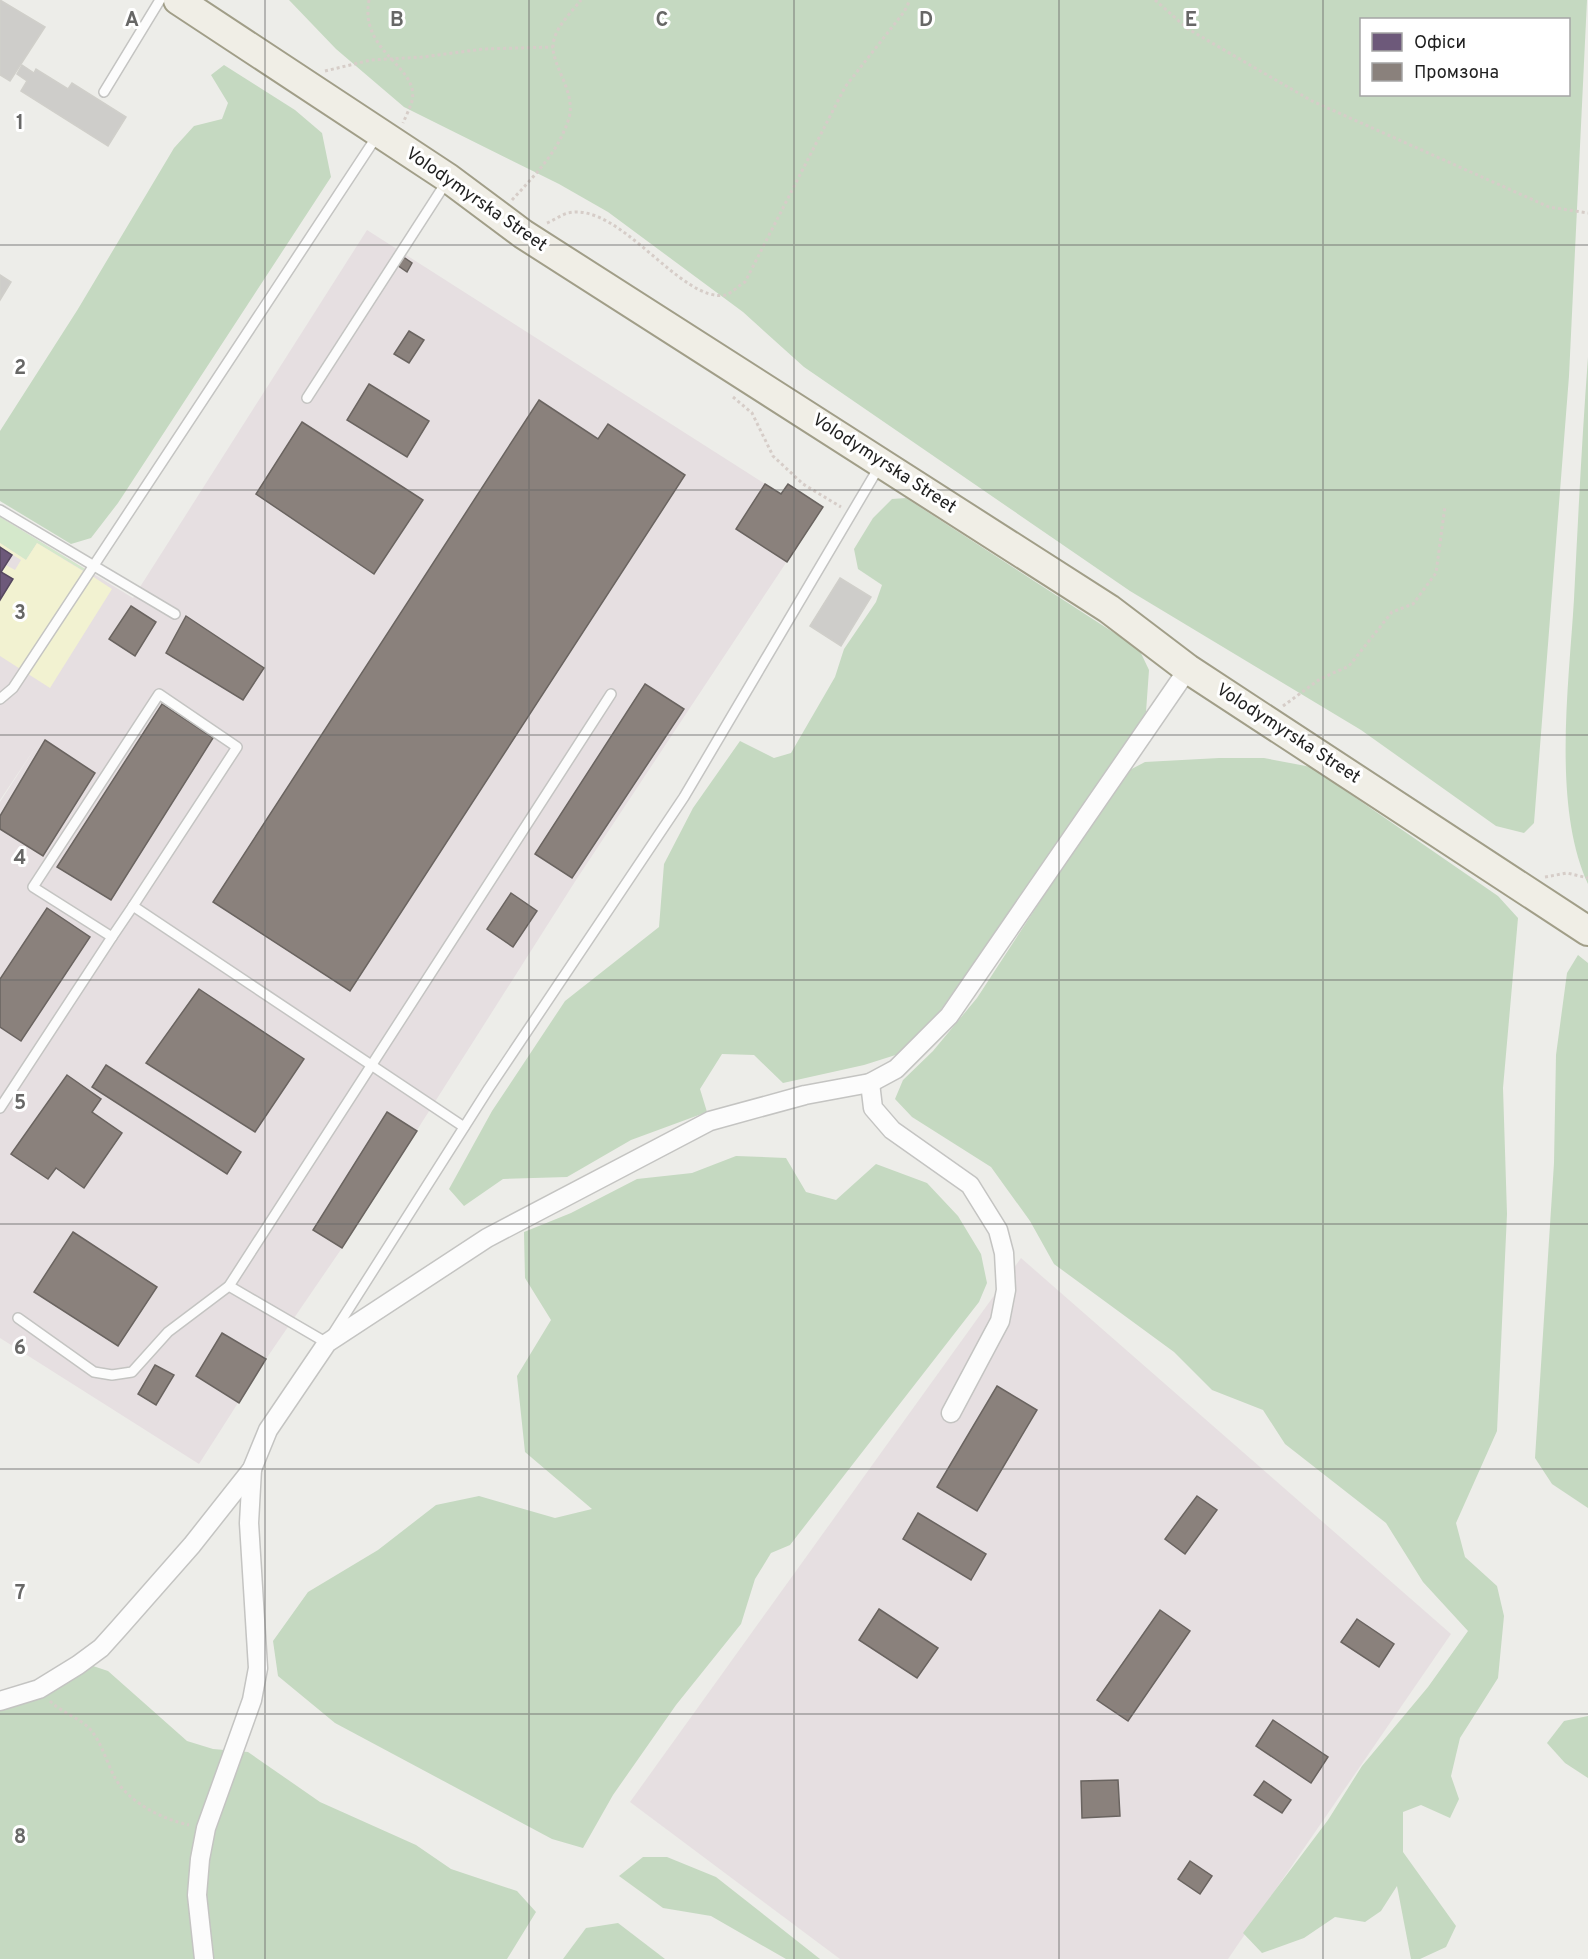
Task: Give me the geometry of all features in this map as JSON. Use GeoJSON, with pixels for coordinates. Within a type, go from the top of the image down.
{"type":"FeatureCollection","features":[{"type":"Feature","properties":{"kind":"main road","name":"Volodymyrska Street"},"geometry":{"type":"LineString","coordinates":[[178,0],[448,178],[524,234],[1109,609],[1188,669],[1588,931]]}},
{"type":"Feature","properties":{"kind":"street"},"geometry":{"type":"LineString","coordinates":[[0,1701],[39,1689],[101,1648],[192,1545],[252,1469],[268,1430],[327,1343],[487,1238],[710,1121],[805,1095],[870,1083],[896,1069],[949,1016],[1188,669]]}},
{"type":"Feature","properties":{"kind":"street"},"geometry":{"type":"LineString","coordinates":[[870,1083],[873,1108],[892,1130],[970,1185],[998,1230],[1004,1253],[1006,1290],[1000,1321],[951,1413]]}},
{"type":"Feature","properties":{"kind":"street"},"geometry":{"type":"LineString","coordinates":[[204,1959],[197,1895],[206,1828],[252,1701],[258,1668],[249,1523],[252,1469]]}},
{"type":"Feature","properties":{"kind":"lane"},"geometry":{"type":"LineString","coordinates":[[104,92],[160,0]]}},
{"type":"Feature","properties":{"kind":"lane"},"geometry":{"type":"LineString","coordinates":[[0,699],[13,688],[92,565],[383,137]]}},
{"type":"Feature","properties":{"kind":"lane"},"geometry":{"type":"LineString","coordinates":[[307,398],[448,178]]}},
{"type":"Feature","properties":{"kind":"lane"},"geometry":{"type":"LineString","coordinates":[[228,1286],[327,1343],[464,1126],[684,797],[882,463]]}},
{"type":"Feature","properties":{"kind":"lane"},"geometry":{"type":"LineString","coordinates":[[0,510],[175,614]]}},
{"type":"Feature","properties":{"kind":"lane"},"geometry":{"type":"LineString","coordinates":[[0,1108],[237,747],[159,694],[33,887],[112,937]]}},
{"type":"Feature","properties":{"kind":"lane"},"geometry":{"type":"LineString","coordinates":[[18,1318],[93,1372],[112,1375],[132,1372],[168,1332],[228,1286],[611,694]]}},
{"type":"Feature","properties":{"kind":"lane"},"geometry":{"type":"LineString","coordinates":[[133,906],[464,1126]]}},
{"type":"Feature","properties":{"kind":"path"},"geometry":{"type":"LineString","coordinates":[[369,0],[367,19],[369,31],[375,41],[394,60],[409,83],[413,99],[402,125],[383,137]]}},
{"type":"Feature","properties":{"kind":"path"},"geometry":{"type":"LineString","coordinates":[[499,215],[552,156],[569,116],[566,85],[553,47],[558,30],[580,0]]}},
{"type":"Feature","properties":{"kind":"path"},"geometry":{"type":"LineString","coordinates":[[524,234],[570,213],[596,216],[627,234],[706,294],[727,295],[745,282],[845,87],[904,12],[910,0]]}},
{"type":"Feature","properties":{"kind":"path"},"geometry":{"type":"LineString","coordinates":[[1155,0],[1188,29],[1312,101],[1549,207],[1588,213]]}},
{"type":"Feature","properties":{"kind":"path"},"geometry":{"type":"LineString","coordinates":[[299,81],[320,72],[371,60],[394,60],[483,49],[553,47]]}},
{"type":"Feature","properties":{"kind":"path"},"geometry":{"type":"LineString","coordinates":[[1264,719],[1320,679],[1349,666],[1392,612],[1413,604],[1436,573],[1445,506]]}},
{"type":"Feature","properties":{"kind":"path"},"geometry":{"type":"LineString","coordinates":[[1517,883],[1558,873],[1588,878]]}},
{"type":"Feature","properties":{"kind":"path"},"geometry":{"type":"LineString","coordinates":[[39,1689],[56,1707],[88,1727],[101,1748],[115,1779],[129,1796],[163,1818],[206,1828]]}},
{"type":"Feature","properties":{"kind":"shaded area"},"geometry":{"type":"Polygon","coordinates":[[[289,0],[1587,0],[1569,376],[1534,823],[1524,833],[1496,826],[1361,730],[1130,591],[804,367],[743,312],[608,212],[559,184],[404,107],[336,49],[289,0]]]}},
{"type":"Feature","properties":{"kind":"shaded area"},"geometry":{"type":"Polygon","coordinates":[[[224,65],[295,110],[322,133],[331,177],[118,503],[91,538],[71,544],[0,501],[0,431],[78,309],[174,148],[194,126],[222,119],[228,103],[211,75],[224,65]]]}},
{"type":"Feature","properties":{"kind":"shaded area"},"geometry":{"type":"Polygon","coordinates":[[[367,230],[781,494],[788,484],[823,507],[576,880],[342,1248],[266,1359],[199,1464],[0,1338],[0,802],[37,745],[0,800],[0,517],[133,598],[367,230]]]}},
{"type":"Feature","properties":{"kind":"shaded area"},"geometry":{"type":"Polygon","coordinates":[[[1588,357],[1588,884],[1577,853],[1570,819],[1566,782],[1566,744],[1588,357]]]}},
{"type":"Feature","properties":{"kind":"shaded area"},"geometry":{"type":"Polygon","coordinates":[[[906,498],[1139,649],[1149,670],[1146,712],[1117,761],[935,1018],[905,1052],[864,1065],[783,1083],[754,1055],[722,1054],[700,1089],[707,1112],[631,1140],[567,1177],[503,1179],[464,1206],[449,1189],[492,1111],[565,1001],[659,927],[664,864],[693,808],[740,741],[774,758],[791,753],[835,677],[844,649],[876,602],[882,585],[858,569],[854,549],[873,518],[892,499],[906,498]]]}},
{"type":"Feature","properties":{"kind":"shaded area"},"geometry":{"type":"Polygon","coordinates":[[[0,517],[85,569],[84,571],[37,543],[26,560],[0,543],[0,517]]]}},
{"type":"Feature","properties":{"kind":"shaded area"},"geometry":{"type":"Polygon","coordinates":[[[1264,758],[1311,767],[1498,896],[1518,918],[1503,1088],[1507,1214],[1497,1431],[1456,1523],[1465,1557],[1497,1586],[1504,1616],[1498,1678],[1460,1738],[1451,1776],[1459,1799],[1450,1818],[1421,1805],[1403,1812],[1403,1852],[1456,1926],[1446,1947],[1420,1959],[1411,1959],[1397,1886],[1381,1911],[1365,1922],[1335,1917],[1304,1938],[1262,1953],[1243,1933],[1328,1820],[1362,1766],[1428,1687],[1468,1631],[1423,1582],[1386,1523],[1285,1444],[1263,1410],[1212,1390],[1174,1352],[1054,1264],[1030,1221],[991,1167],[912,1117],[895,1099],[903,1080],[933,1051],[977,998],[1124,773],[1145,762],[1264,758]]]}},
{"type":"Feature","properties":{"kind":"shaded area"},"geometry":{"type":"Polygon","coordinates":[[[1578,955],[1588,963],[1588,1508],[1552,1484],[1535,1458],[1554,1163],[1556,1055],[1567,973],[1578,955]]]}},
{"type":"Feature","properties":{"kind":"shaded area"},"geometry":{"type":"Polygon","coordinates":[[[736,1156],[786,1158],[806,1192],[836,1200],[876,1164],[927,1183],[958,1216],[981,1254],[987,1283],[979,1302],[790,1545],[771,1553],[755,1579],[741,1624],[676,1705],[613,1795],[583,1848],[552,1839],[335,1723],[278,1676],[273,1641],[308,1592],[378,1550],[436,1505],[479,1496],[555,1518],[592,1509],[525,1452],[517,1376],[551,1320],[525,1278],[524,1232],[571,1213],[637,1179],[692,1173],[736,1156]]]}},
{"type":"Feature","properties":{"kind":"shaded area"},"geometry":{"type":"Polygon","coordinates":[[[1021,1258],[1451,1634],[1228,1959],[840,1959],[630,1802],[1021,1258]]]}},
{"type":"Feature","properties":{"kind":"shaded area"},"geometry":{"type":"Polygon","coordinates":[[[90,1665],[108,1671],[187,1741],[213,1749],[248,1752],[320,1802],[416,1845],[451,1869],[517,1891],[536,1912],[507,1959],[0,1959],[0,1705],[90,1665]]]}},
{"type":"Feature","properties":{"kind":"shaded area"},"geometry":{"type":"Polygon","coordinates":[[[1588,1716],[1588,1778],[1565,1763],[1547,1743],[1564,1721],[1588,1716]]]}},
{"type":"Feature","properties":{"kind":"shaded area"},"geometry":{"type":"Polygon","coordinates":[[[643,1857],[667,1857],[716,1877],[820,1959],[786,1959],[711,1916],[663,1908],[619,1876],[643,1857]]]}},
{"type":"Feature","properties":{"kind":"shaded area"},"geometry":{"type":"Polygon","coordinates":[[[618,1923],[665,1959],[563,1959],[586,1928],[618,1923]]]}},
{"type":"Feature","properties":{"kind":"sand"},"geometry":{"type":"Polygon","coordinates":[[[0,543],[26,560],[37,543],[83,571],[85,568],[91,571],[89,574],[112,589],[50,688],[0,656],[0,600],[13,580],[2,572],[6,565],[15,570],[21,560],[0,547],[0,543]]]}},
{"type":"Feature","properties":{"kind":"building: Офіси"},"geometry":{"type":"Polygon","coordinates":[[[0,547],[12,555],[1,572],[13,579],[0,600],[0,547]]]}},
{"type":"Feature","properties":{"kind":"building: Промзона"},"geometry":{"type":"Polygon","coordinates":[[[402,256],[412,263],[407,272],[397,265],[402,256]]]}},
{"type":"Feature","properties":{"kind":"building: Промзона"},"geometry":{"type":"Polygon","coordinates":[[[409,331],[424,340],[409,363],[394,354],[409,331]]]}},
{"type":"Feature","properties":{"kind":"building: Промзона"},"geometry":{"type":"Polygon","coordinates":[[[369,384],[429,421],[407,457],[347,420],[369,384]]]}},
{"type":"Feature","properties":{"kind":"building: Промзона"},"geometry":{"type":"Polygon","coordinates":[[[539,400],[598,439],[608,424],[685,475],[350,991],[213,902],[539,400]]]}},
{"type":"Feature","properties":{"kind":"building: Промзона"},"geometry":{"type":"Polygon","coordinates":[[[302,422],[423,500],[374,574],[256,494],[302,422]]]}},
{"type":"Feature","properties":{"kind":"building: Промзона"},"geometry":{"type":"Polygon","coordinates":[[[765,484],[781,494],[788,484],[823,507],[787,562],[736,529],[765,484]]]}},
{"type":"Feature","properties":{"kind":"building: Промзона"},"geometry":{"type":"Polygon","coordinates":[[[131,606],[156,622],[135,656],[109,639],[131,606]]]}},
{"type":"Feature","properties":{"kind":"building: Промзона"},"geometry":{"type":"Polygon","coordinates":[[[186,616],[264,668],[243,700],[166,653],[186,616]]]}},
{"type":"Feature","properties":{"kind":"building: Промзона"},"geometry":{"type":"Polygon","coordinates":[[[645,684],[684,709],[572,878],[535,854],[645,684]]]}},
{"type":"Feature","properties":{"kind":"building: Промзона"},"geometry":{"type":"Polygon","coordinates":[[[162,704],[213,738],[111,900],[57,867],[162,704]]]}},
{"type":"Feature","properties":{"kind":"building: Промзона"},"geometry":{"type":"Polygon","coordinates":[[[45,740],[95,773],[43,856],[0,829],[0,816],[45,740]]]}},
{"type":"Feature","properties":{"kind":"building: Промзона"},"geometry":{"type":"Polygon","coordinates":[[[511,893],[537,911],[513,947],[487,929],[511,893]]]}},
{"type":"Feature","properties":{"kind":"building: Промзона"},"geometry":{"type":"Polygon","coordinates":[[[47,908],[90,937],[21,1041],[0,1027],[0,979],[47,908]]]}},
{"type":"Feature","properties":{"kind":"building: Промзона"},"geometry":{"type":"Polygon","coordinates":[[[199,989],[304,1059],[255,1132],[146,1063],[199,989]]]}},
{"type":"Feature","properties":{"kind":"building: Промзона"},"geometry":{"type":"Polygon","coordinates":[[[106,1065],[241,1152],[227,1174],[92,1087],[106,1065]]]}},
{"type":"Feature","properties":{"kind":"building: Промзона"},"geometry":{"type":"Polygon","coordinates":[[[67,1075],[101,1099],[92,1112],[122,1133],[84,1188],[56,1168],[48,1179],[11,1154],[67,1075]]]}},
{"type":"Feature","properties":{"kind":"building: Промзона"},"geometry":{"type":"Polygon","coordinates":[[[387,1112],[417,1131],[342,1248],[313,1230],[387,1112]]]}},
{"type":"Feature","properties":{"kind":"building: Промзона"},"geometry":{"type":"Polygon","coordinates":[[[73,1232],[157,1287],[118,1346],[34,1292],[73,1232]]]}},
{"type":"Feature","properties":{"kind":"building: Промзона"},"geometry":{"type":"Polygon","coordinates":[[[222,1333],[266,1359],[239,1403],[196,1376],[222,1333]]]}},
{"type":"Feature","properties":{"kind":"building: Промзона"},"geometry":{"type":"Polygon","coordinates":[[[155,1365],[174,1375],[156,1405],[138,1394],[155,1365]]]}},
{"type":"Feature","properties":{"kind":"building: Промзона"},"geometry":{"type":"Polygon","coordinates":[[[997,1386],[1037,1410],[977,1511],[937,1487],[997,1386]]]}},
{"type":"Feature","properties":{"kind":"building: Промзона"},"geometry":{"type":"Polygon","coordinates":[[[1197,1496],[1217,1510],[1185,1554],[1165,1539],[1197,1496]]]}},
{"type":"Feature","properties":{"kind":"building: Промзона"},"geometry":{"type":"Polygon","coordinates":[[[918,1513],[986,1554],[971,1580],[903,1539],[918,1513]]]}},
{"type":"Feature","properties":{"kind":"building: Промзона"},"geometry":{"type":"Polygon","coordinates":[[[879,1609],[938,1648],[917,1678],[859,1640],[879,1609]]]}},
{"type":"Feature","properties":{"kind":"building: Промзона"},"geometry":{"type":"Polygon","coordinates":[[[1160,1610],[1190,1631],[1128,1721],[1097,1700],[1160,1610]]]}},
{"type":"Feature","properties":{"kind":"building: Промзона"},"geometry":{"type":"Polygon","coordinates":[[[1357,1619],[1394,1644],[1379,1667],[1341,1642],[1357,1619]]]}},
{"type":"Feature","properties":{"kind":"building: Промзона"},"geometry":{"type":"Polygon","coordinates":[[[1273,1720],[1328,1757],[1311,1783],[1256,1746],[1273,1720]]]}},
{"type":"Feature","properties":{"kind":"building: Промзона"},"geometry":{"type":"Polygon","coordinates":[[[1118,1780],[1120,1816],[1082,1818],[1081,1781],[1118,1780]]]}},
{"type":"Feature","properties":{"kind":"building: Промзона"},"geometry":{"type":"Polygon","coordinates":[[[1264,1781],[1291,1800],[1282,1813],[1254,1795],[1264,1781]]]}},
{"type":"Feature","properties":{"kind":"building: Промзона"},"geometry":{"type":"Polygon","coordinates":[[[1190,1861],[1212,1876],[1200,1894],[1178,1879],[1190,1861]]]}},
{"type":"Feature","properties":{"kind":"building: Інше"},"geometry":{"type":"Polygon","coordinates":[[[0,0],[45,27],[10,81],[0,75],[0,0]]]}},
{"type":"Feature","properties":{"kind":"building: Інше"},"geometry":{"type":"Polygon","coordinates":[[[22,65],[34,73],[36,69],[68,89],[72,83],[126,117],[108,146],[21,91],[27,81],[17,74],[22,65]]]}},
{"type":"Feature","properties":{"kind":"building: Інше"},"geometry":{"type":"Polygon","coordinates":[[[0,275],[11,282],[0,300],[0,275]]]}},
{"type":"Feature","properties":{"kind":"building: Інше"},"geometry":{"type":"Polygon","coordinates":[[[840,578],[871,597],[841,646],[810,626],[840,578]]]}}]}
